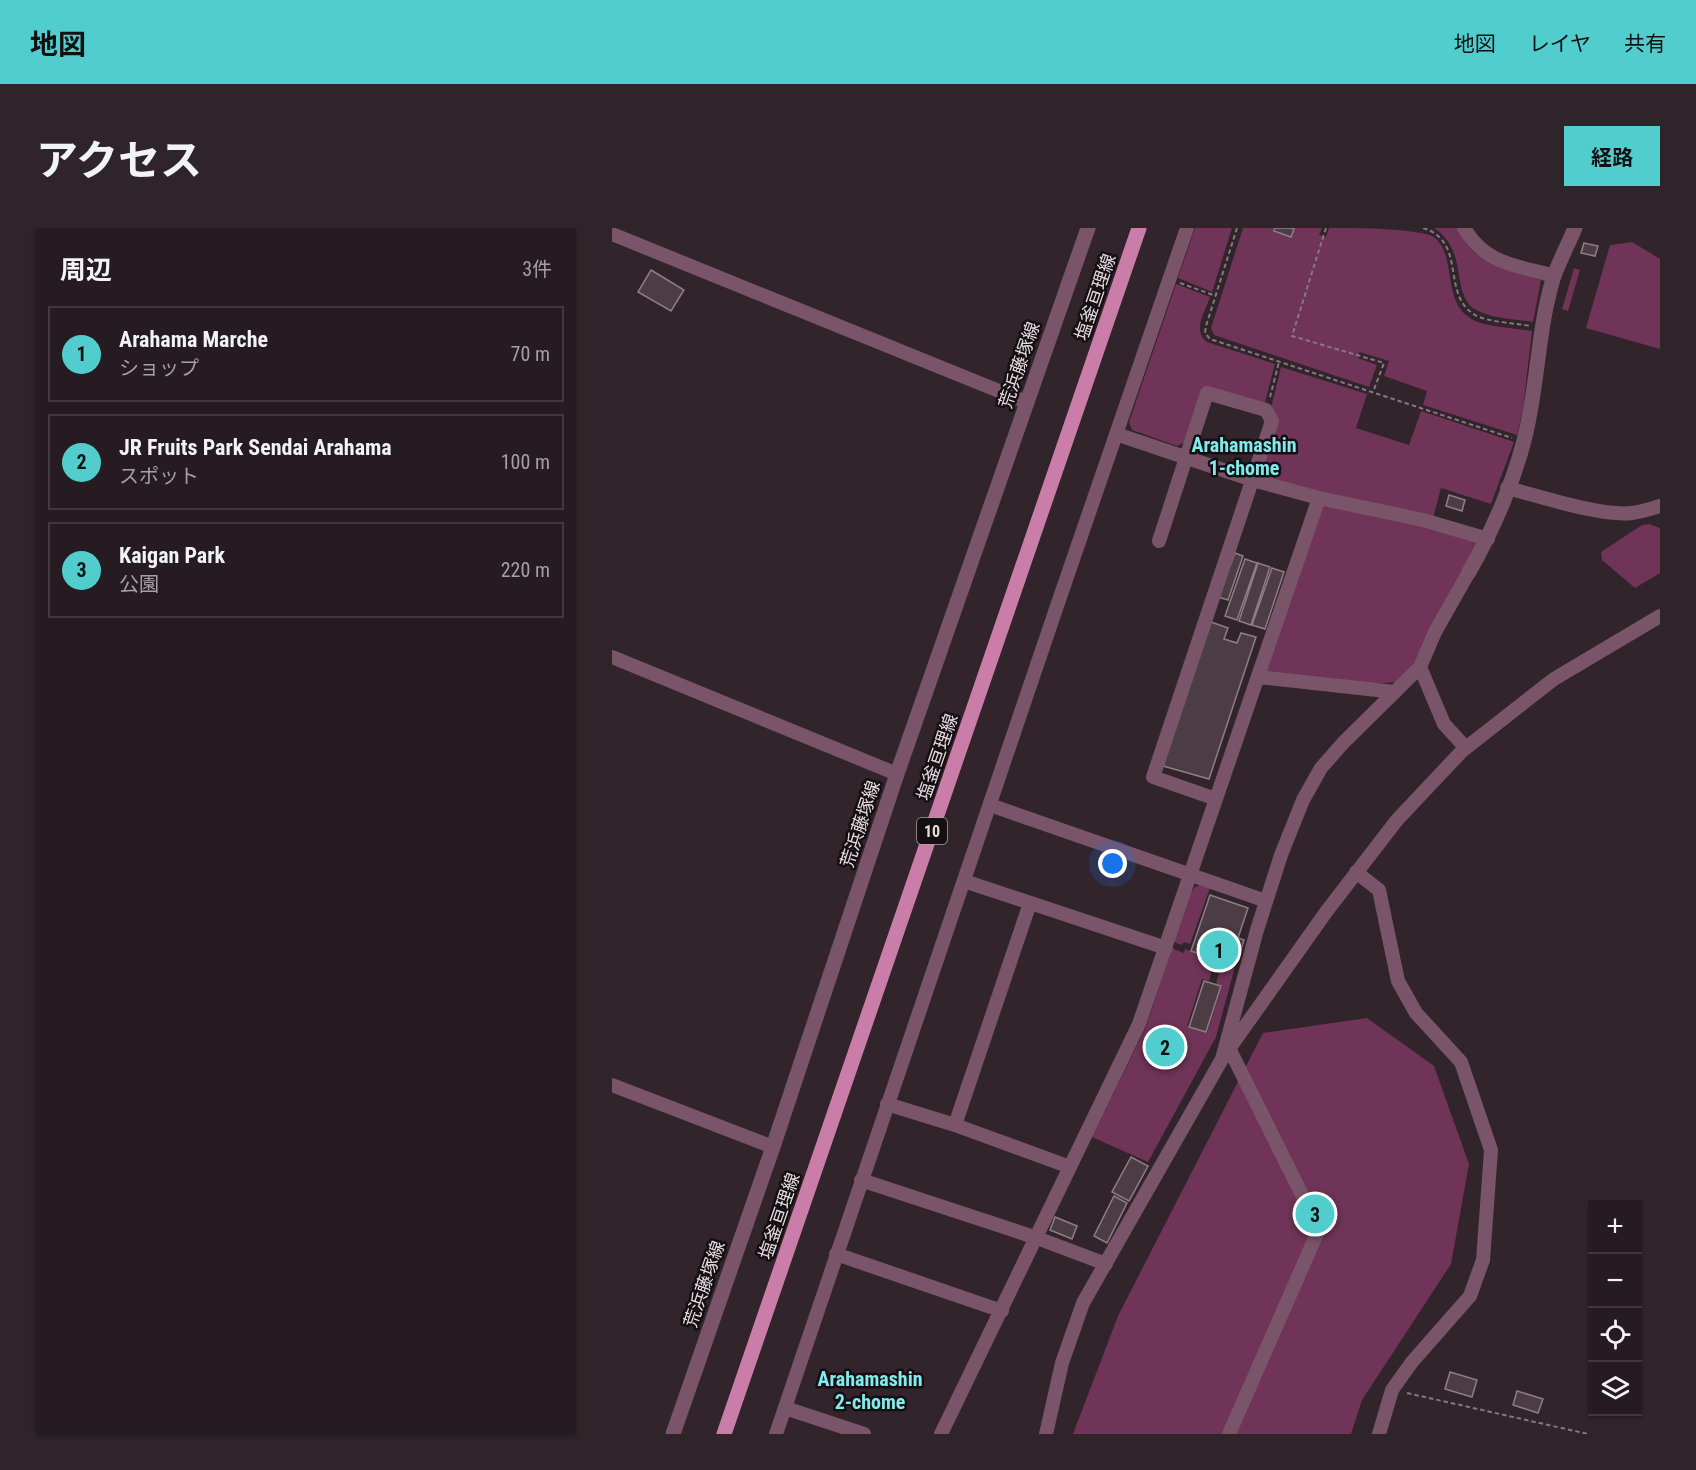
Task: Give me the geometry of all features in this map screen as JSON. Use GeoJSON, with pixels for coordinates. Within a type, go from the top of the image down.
{"type":"FeatureCollection","features":[{"type":"Feature","properties":{"kind":"main road","name":"塩釜亘理線"},"geometry":{"type":"LineString","coordinates":[[724,1434],[1139,228]]}},
{"type":"Feature","properties":{"kind":"street","name":"荒浜藤塚線"},"geometry":{"type":"LineString","coordinates":[[673,1434],[773,1148],[897,774],[1088,228]]}},
{"type":"Feature","properties":{"kind":"street"},"geometry":{"type":"LineString","coordinates":[[776,1434],[1187,228]]}},
{"type":"Feature","properties":{"kind":"street"},"geometry":{"type":"LineString","coordinates":[[1464,228],[1475,245],[1493,258],[1554,276]]}},
{"type":"Feature","properties":{"kind":"street"},"geometry":{"type":"LineString","coordinates":[[1229,1434],[1319,1228],[1225,1053],[1266,901],[1293,823],[1321,768],[1420,667],[1435,632],[1488,538],[1528,426],[1542,328],[1554,276],[1575,228]]}},
{"type":"Feature","properties":{"kind":"street"},"geometry":{"type":"LineString","coordinates":[[612,234],[1026,402]]}},
{"type":"Feature","properties":{"kind":"street"},"geometry":{"type":"LineString","coordinates":[[1159,541],[1207,393],[1266,410],[1272,421],[1153,777],[1216,799]]}},
{"type":"Feature","properties":{"kind":"street"},"geometry":{"type":"LineString","coordinates":[[1116,434],[1253,480],[1319,498],[1423,520],[1488,538]]}},
{"type":"Feature","properties":{"kind":"street"},"geometry":{"type":"LineString","coordinates":[[1507,488],[1573,505],[1621,514],[1660,506]]}},
{"type":"Feature","properties":{"kind":"street"},"geometry":{"type":"LineString","coordinates":[[941,1434],[1140,1024],[1271,633],[1319,498]]}},
{"type":"Feature","properties":{"kind":"street"},"geometry":{"type":"LineString","coordinates":[[1046,1434],[1062,1363],[1083,1304],[1225,1053],[1356,872],[1397,820],[1466,748],[1554,679],[1660,616]]}},
{"type":"Feature","properties":{"kind":"street"},"geometry":{"type":"LineString","coordinates":[[612,657],[897,774]]}},
{"type":"Feature","properties":{"kind":"street"},"geometry":{"type":"LineString","coordinates":[[1420,667],[1444,724],[1466,748]]}},
{"type":"Feature","properties":{"kind":"street"},"geometry":{"type":"LineString","coordinates":[[1258,677],[1395,692]]}},
{"type":"Feature","properties":{"kind":"street"},"geometry":{"type":"LineString","coordinates":[[990,805],[1266,901]]}},
{"type":"Feature","properties":{"kind":"street"},"geometry":{"type":"LineString","coordinates":[[1356,872],[1379,890],[1398,981],[1416,1013],[1461,1062],[1491,1150],[1483,1260],[1470,1296],[1412,1362],[1392,1390],[1379,1434]]}},
{"type":"Feature","properties":{"kind":"street"},"geometry":{"type":"LineString","coordinates":[[964,880],[1166,948]]}},
{"type":"Feature","properties":{"kind":"street"},"geometry":{"type":"LineString","coordinates":[[955,1125],[1030,903]]}},
{"type":"Feature","properties":{"kind":"street"},"geometry":{"type":"LineString","coordinates":[[612,1084],[773,1148]]}},
{"type":"Feature","properties":{"kind":"street"},"geometry":{"type":"LineString","coordinates":[[887,1104],[955,1125],[1070,1167]]}},
{"type":"Feature","properties":{"kind":"street"},"geometry":{"type":"LineString","coordinates":[[861,1180],[1037,1238],[1106,1264]]}},
{"type":"Feature","properties":{"kind":"street"},"geometry":{"type":"LineString","coordinates":[[836,1254],[1002,1311]]}},
{"type":"Feature","properties":{"kind":"street"},"geometry":{"type":"LineString","coordinates":[[785,1407],[864,1434]]}},
{"type":"Feature","properties":{"kind":"path"},"geometry":{"type":"LineString","coordinates":[[1237,228],[1206,326],[1205,333],[1210,339],[1516,439]]}},
{"type":"Feature","properties":{"kind":"path"},"geometry":{"type":"LineString","coordinates":[[1326,228],[1292,336],[1384,363],[1373,392]]}},
{"type":"Feature","properties":{"kind":"path"},"geometry":{"type":"LineString","coordinates":[[1423,228],[1437,235],[1448,248],[1458,296],[1475,315],[1535,327]]}},
{"type":"Feature","properties":{"kind":"path"},"geometry":{"type":"LineString","coordinates":[[1176,281],[1216,296]]}},
{"type":"Feature","properties":{"kind":"path"},"geometry":{"type":"LineString","coordinates":[[1268,405],[1279,362]]}},
{"type":"Feature","properties":{"kind":"path"},"geometry":{"type":"LineString","coordinates":[[1392,1390],[1588,1434]]}},
{"type":"Feature","properties":{"kind":"shaded area"},"geometry":{"type":"Polygon","coordinates":[[[1195,228],[1232,228],[1212,292],[1178,278],[1195,228]]]}},
{"type":"Feature","properties":{"kind":"shaded area"},"geometry":{"type":"Polygon","coordinates":[[[1243,228],[1275,228],[1291,237],[1294,229],[1291,228],[1322,228],[1319,235],[1326,237],[1329,228],[1367,228],[1430,235],[1439,242],[1444,251],[1455,299],[1461,310],[1476,321],[1532,331],[1523,409],[1517,435],[1423,405],[1427,391],[1384,376],[1389,361],[1359,352],[1358,358],[1377,365],[1369,387],[1214,335],[1211,328],[1243,228]]]}},
{"type":"Feature","properties":{"kind":"shaded area"},"geometry":{"type":"Polygon","coordinates":[[[1434,228],[1457,228],[1473,251],[1482,258],[1502,269],[1541,280],[1533,322],[1491,316],[1478,311],[1469,304],[1464,295],[1452,249],[1445,238],[1434,228]]]}},
{"type":"Feature","properties":{"kind":"shaded area"},"geometry":{"type":"Polygon","coordinates":[[[1632,242],[1660,259],[1660,349],[1586,328],[1610,245],[1632,242]]]}},
{"type":"Feature","properties":{"kind":"shaded area"},"geometry":{"type":"Polygon","coordinates":[[[1574,268],[1580,270],[1568,311],[1562,309],[1574,268]]]}},
{"type":"Feature","properties":{"kind":"shaded area"},"geometry":{"type":"Polygon","coordinates":[[[1176,284],[1210,297],[1200,327],[1200,332],[1207,342],[1275,364],[1264,406],[1204,387],[1185,442],[1177,446],[1132,430],[1129,422],[1176,284]]]}},
{"type":"Feature","properties":{"kind":"shaded area"},"geometry":{"type":"Polygon","coordinates":[[[1281,367],[1367,394],[1356,428],[1409,445],[1421,411],[1514,442],[1491,504],[1441,488],[1433,518],[1346,499],[1265,477],[1260,469],[1281,367]]]}},
{"type":"Feature","properties":{"kind":"shaded area"},"geometry":{"type":"Polygon","coordinates":[[[1325,503],[1474,538],[1478,543],[1418,659],[1397,682],[1369,684],[1268,674],[1263,667],[1318,507],[1325,503]]]}},
{"type":"Feature","properties":{"kind":"shaded area"},"geometry":{"type":"Polygon","coordinates":[[[1649,524],[1660,528],[1660,573],[1635,588],[1602,560],[1601,552],[1642,525],[1649,524]]]}},
{"type":"Feature","properties":{"kind":"shaded area"},"geometry":{"type":"Polygon","coordinates":[[[1200,885],[1210,888],[1190,944],[1184,942],[1182,945],[1174,942],[1191,893],[1195,887],[1200,885]]]}},
{"type":"Feature","properties":{"kind":"shaded area"},"geometry":{"type":"Polygon","coordinates":[[[1172,948],[1184,953],[1185,949],[1215,960],[1209,981],[1202,979],[1187,1026],[1207,1033],[1222,986],[1216,983],[1222,962],[1230,965],[1233,957],[1237,959],[1216,1037],[1148,1162],[1092,1137],[1146,1027],[1172,948]]]}},
{"type":"Feature","properties":{"kind":"shaded area"},"geometry":{"type":"Polygon","coordinates":[[[1367,1018],[1434,1066],[1469,1164],[1451,1264],[1362,1400],[1351,1434],[1073,1434],[1118,1316],[1263,1033],[1367,1018]]]}},
{"type":"Feature","properties":{"kind":"building"},"geometry":{"type":"Polygon","coordinates":[[[1275,228],[1294,229],[1291,237],[1274,231],[1275,228]]]}},
{"type":"Feature","properties":{"kind":"building"},"geometry":{"type":"Polygon","coordinates":[[[1584,243],[1598,246],[1595,256],[1581,253],[1584,243]]]}},
{"type":"Feature","properties":{"kind":"building"},"geometry":{"type":"Polygon","coordinates":[[[651,270],[684,290],[671,311],[638,292],[651,270]]]}},
{"type":"Feature","properties":{"kind":"building"},"geometry":{"type":"Polygon","coordinates":[[[1449,495],[1465,500],[1462,511],[1446,506],[1449,495]]]}},
{"type":"Feature","properties":{"kind":"building"},"geometry":{"type":"Polygon","coordinates":[[[1235,553],[1243,556],[1228,600],[1218,597],[1235,553]]]}},
{"type":"Feature","properties":{"kind":"building"},"geometry":{"type":"Polygon","coordinates":[[[1245,559],[1257,563],[1237,620],[1225,616],[1245,559]]]}},
{"type":"Feature","properties":{"kind":"building"},"geometry":{"type":"Polygon","coordinates":[[[1258,563],[1270,567],[1251,625],[1239,621],[1258,563]]]}},
{"type":"Feature","properties":{"kind":"building"},"geometry":{"type":"Polygon","coordinates":[[[1272,568],[1284,572],[1265,629],[1252,625],[1272,568]]]}},
{"type":"Feature","properties":{"kind":"building"},"geometry":{"type":"Polygon","coordinates":[[[1211,622],[1228,628],[1224,639],[1237,643],[1241,633],[1256,637],[1209,779],[1163,766],[1211,622]]]}},
{"type":"Feature","properties":{"kind":"building"},"geometry":{"type":"Polygon","coordinates":[[[1210,895],[1248,908],[1238,938],[1244,940],[1240,953],[1234,951],[1230,964],[1191,951],[1210,895]]]}},
{"type":"Feature","properties":{"kind":"building"},"geometry":{"type":"Polygon","coordinates":[[[1204,981],[1221,986],[1206,1032],[1189,1027],[1204,981]]]}},
{"type":"Feature","properties":{"kind":"building"},"geometry":{"type":"Polygon","coordinates":[[[1131,1157],[1148,1166],[1129,1201],[1112,1192],[1131,1157]]]}},
{"type":"Feature","properties":{"kind":"building"},"geometry":{"type":"Polygon","coordinates":[[[1114,1196],[1127,1203],[1107,1243],[1094,1236],[1114,1196]]]}},
{"type":"Feature","properties":{"kind":"building"},"geometry":{"type":"Polygon","coordinates":[[[1055,1217],[1077,1226],[1072,1239],[1050,1230],[1055,1217]]]}},
{"type":"Feature","properties":{"kind":"building"},"geometry":{"type":"Polygon","coordinates":[[[1450,1372],[1477,1380],[1472,1397],[1445,1389],[1450,1372]]]}},
{"type":"Feature","properties":{"kind":"building"},"geometry":{"type":"Polygon","coordinates":[[[1517,1391],[1543,1399],[1538,1413],[1513,1405],[1517,1391]]]}},
{"type":"Feature","properties":{"kind":"place","name":"Arahama Marche"},"geometry":{"type":"Point","coordinates":[1219,950]}},
{"type":"Feature","properties":{"kind":"place","name":"JR Fruits Park Sendai Arahama"},"geometry":{"type":"Point","coordinates":[1165,1047]}},
{"type":"Feature","properties":{"kind":"place","name":"Kaigan Park"},"geometry":{"type":"Point","coordinates":[1315,1214]}},
{"type":"Feature","properties":{"kind":"district","name":"Arahamashin 1-chome"},"geometry":{"type":"Point","coordinates":[1244,456]}},
{"type":"Feature","properties":{"kind":"district","name":"Arahamashin 2-chome"},"geometry":{"type":"Point","coordinates":[870,1390]}}]}
